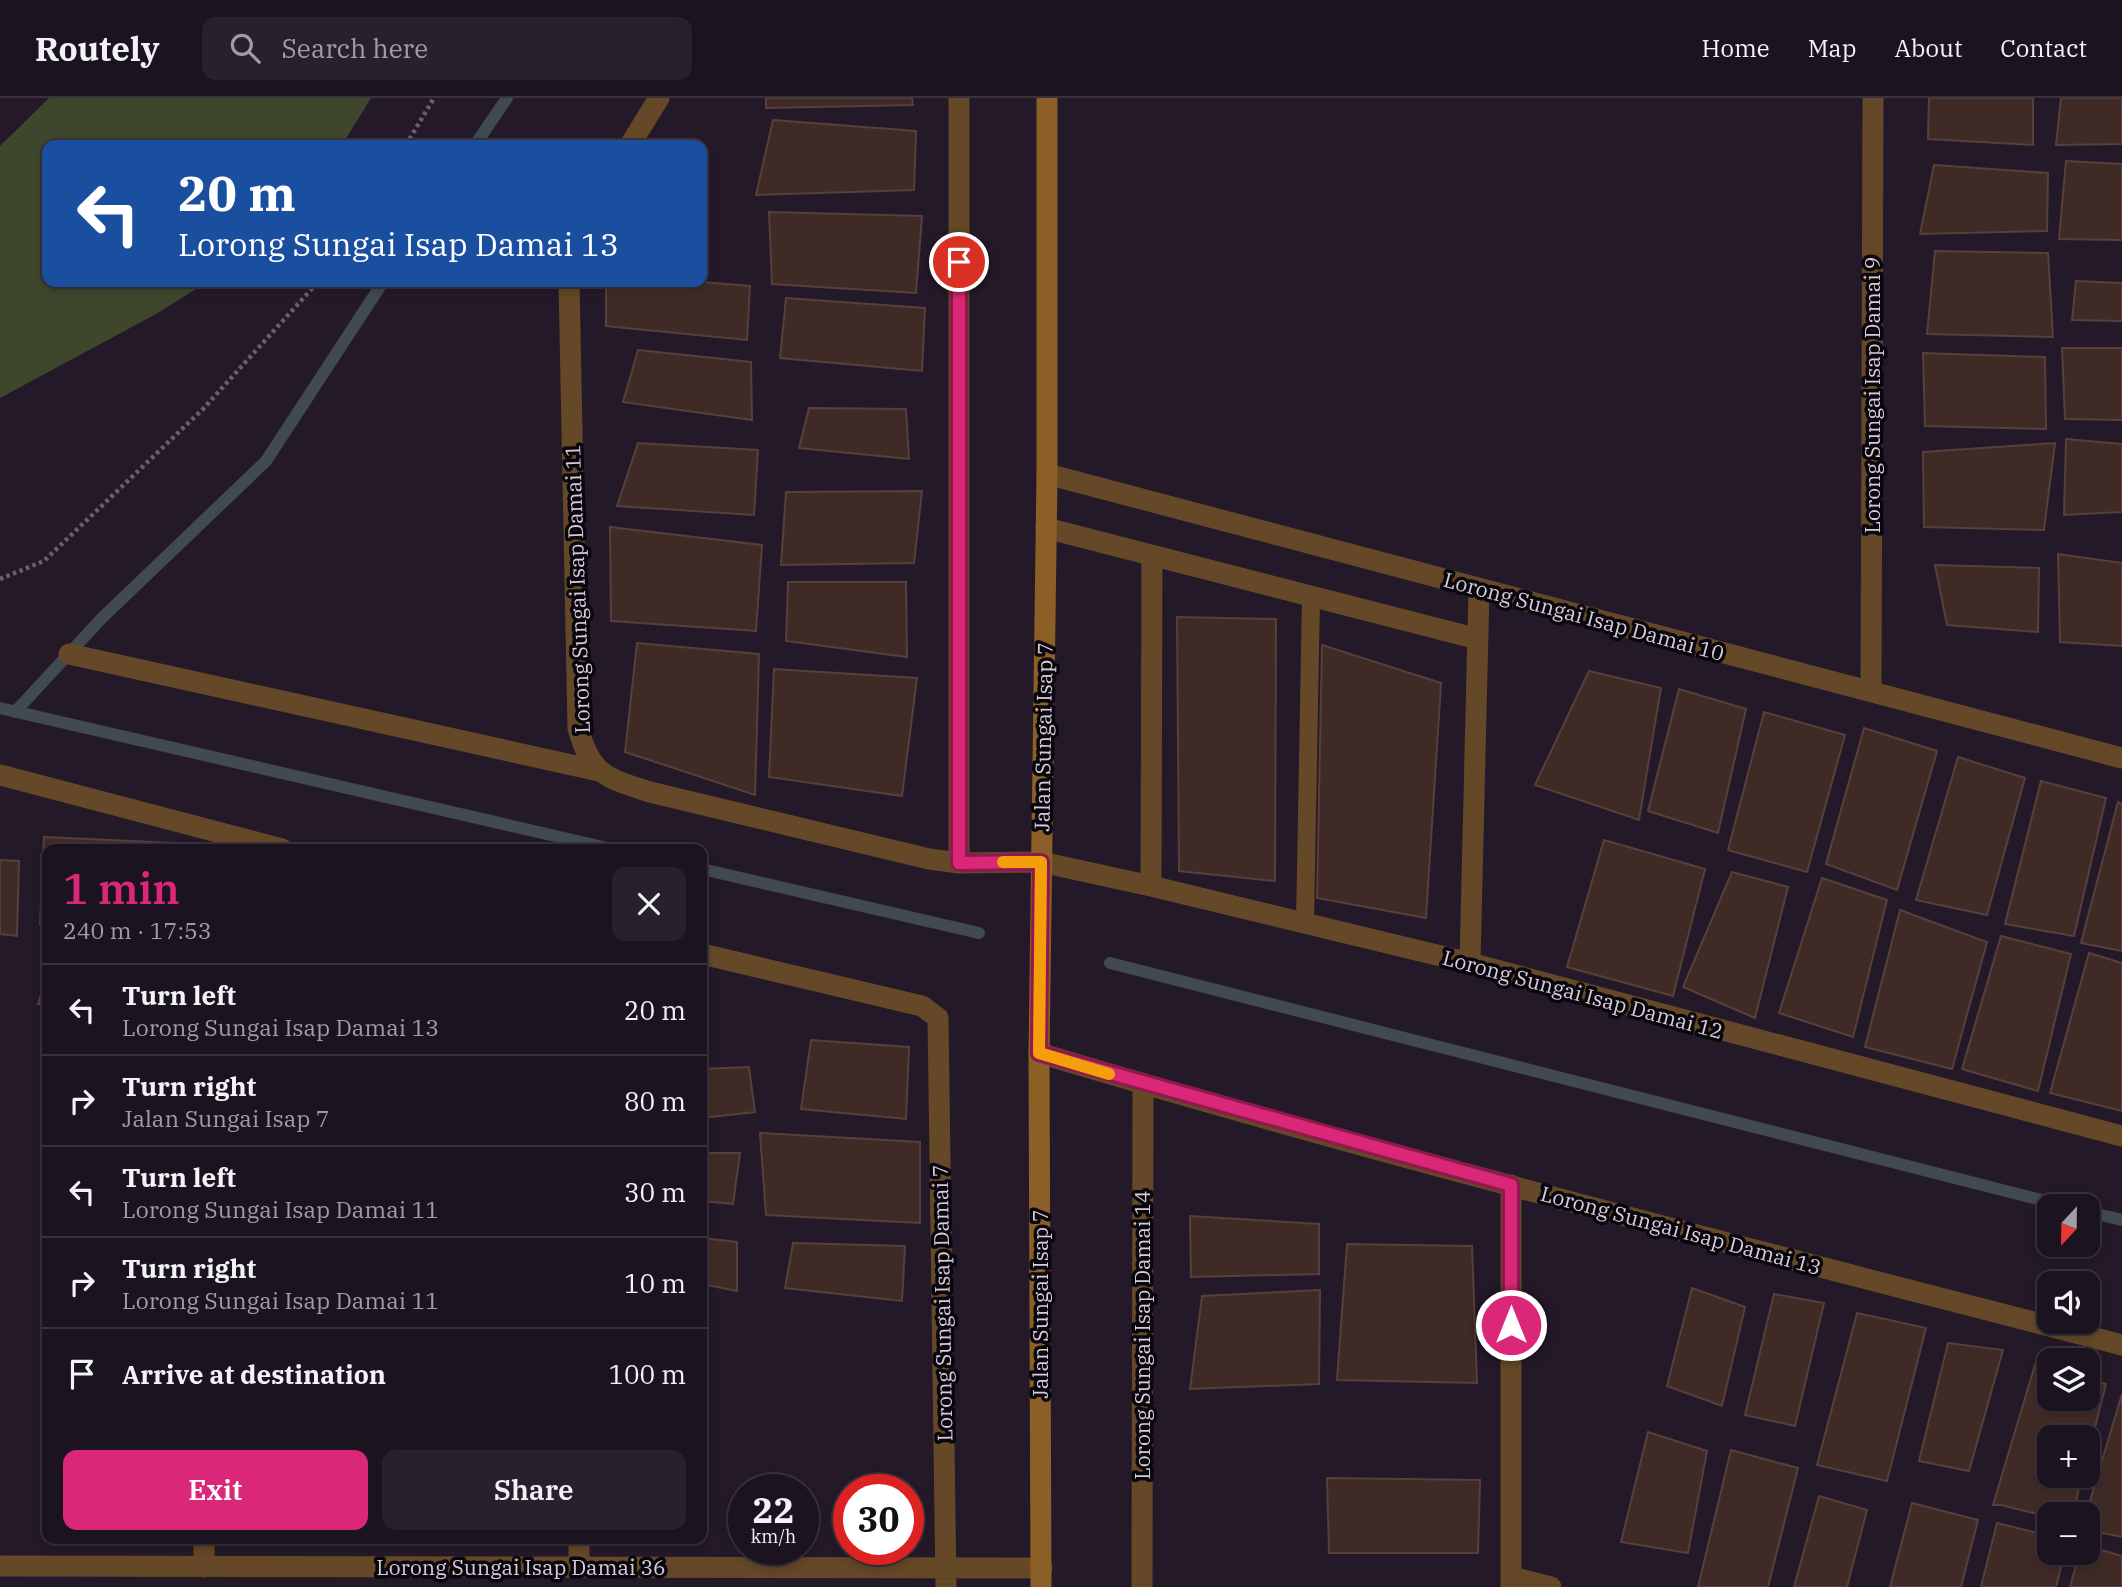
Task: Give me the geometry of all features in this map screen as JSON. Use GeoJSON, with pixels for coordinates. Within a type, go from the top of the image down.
{"type":"FeatureCollection","features":[{"type":"Feature","properties":{"kind":"street"},"geometry":{"type":"LineString","coordinates":[[633,140],[659,98]]}},
{"type":"Feature","properties":{"kind":"street"},"geometry":{"type":"LineString","coordinates":[[959,98],[959,863]]}},
{"type":"Feature","properties":{"kind":"street","name":"Jalan Sungai Isap 7"},"geometry":{"type":"LineString","coordinates":[[1042,1577],[1039,1053],[1046,528],[1047,98]]}},
{"type":"Feature","properties":{"kind":"street","name":"Lorong Sungai Isap Damai 9"},"geometry":{"type":"LineString","coordinates":[[1871,691],[1873,98]]}},
{"type":"Feature","properties":{"kind":"street","name":"Lorong Sungai Isap Damai 11"},"geometry":{"type":"LineString","coordinates":[[569,287],[578,728],[585,754],[599,771]]}},
{"type":"Feature","properties":{"kind":"street","name":"Lorong Sungai Isap Damai 10"},"geometry":{"type":"LineString","coordinates":[[1046,474],[2122,758]]}},
{"type":"Feature","properties":{"kind":"street"},"geometry":{"type":"LineString","coordinates":[[1046,528],[1478,639]]}},
{"type":"Feature","properties":{"kind":"street"},"geometry":{"type":"LineString","coordinates":[[1151,886],[1152,555]]}},
{"type":"Feature","properties":{"kind":"street"},"geometry":{"type":"LineString","coordinates":[[1470,963],[1479,588]]}},
{"type":"Feature","properties":{"kind":"street"},"geometry":{"type":"LineString","coordinates":[[69,654],[599,771],[618,782],[650,792],[929,859],[959,863],[1041,862]]}},
{"type":"Feature","properties":{"kind":"street"},"geometry":{"type":"LineString","coordinates":[[0,775],[204,839],[243,844]]}},
{"type":"Feature","properties":{"kind":"street","name":"Lorong Sungai Isap Damai 12"},"geometry":{"type":"LineString","coordinates":[[1041,862],[1470,963],[2122,1136]]}},
{"type":"Feature","properties":{"kind":"street","name":"Lorong Sungai Isap Damai 7"},"geometry":{"type":"LineString","coordinates":[[707,955],[922,1006],[938,1018],[946,1577]]}},
{"type":"Feature","properties":{"kind":"street","name":"Lorong Sungai Isap Damai 13"},"geometry":{"type":"LineString","coordinates":[[1039,1053],[1511,1185],[2122,1345]]}},
{"type":"Feature","properties":{"kind":"street","name":"Lorong Sungai Isap Damai 14"},"geometry":{"type":"LineString","coordinates":[[1142,1587],[1143,1084]]}},
{"type":"Feature","properties":{"kind":"street"},"geometry":{"type":"LineString","coordinates":[[1511,1185],[1511,1582],[1551,1587]]}},
{"type":"Feature","properties":{"kind":"street"},"geometry":{"type":"LineString","coordinates":[[204,1544],[204,1567]]}},
{"type":"Feature","properties":{"kind":"street"},"geometry":{"type":"LineString","coordinates":[[579,1544],[579,1567]]}},
{"type":"Feature","properties":{"kind":"street","name":"Lorong Sungai Isap Damai 36"},"geometry":{"type":"LineString","coordinates":[[0,1566],[579,1567],[1042,1577]]}},
{"type":"Feature","properties":{"kind":"lane"},"geometry":{"type":"LineString","coordinates":[[1305,924],[1311,596]]}},
{"type":"Feature","properties":{"kind":"path"},"geometry":{"type":"LineString","coordinates":[[409,140],[434,98]]}},
{"type":"Feature","properties":{"kind":"path"},"geometry":{"type":"LineString","coordinates":[[0,579],[44,561],[203,409],[313,287]]}},
{"type":"Feature","properties":{"kind":"green space"},"geometry":{"type":"Polygon","coordinates":[[[49,98],[371,98],[345,140],[42,140],[42,287],[199,287],[156,314],[0,398],[0,146],[49,98]]]}},
{"type":"Feature","properties":{"kind":"building"},"geometry":{"type":"Polygon","coordinates":[[[766,98],[912,98],[913,105],[766,108],[766,98]]]}},
{"type":"Feature","properties":{"kind":"building"},"geometry":{"type":"Polygon","coordinates":[[[1929,98],[2033,98],[2033,145],[1928,139],[1929,98]]]}},
{"type":"Feature","properties":{"kind":"building"},"geometry":{"type":"Polygon","coordinates":[[[2061,98],[2122,98],[2122,144],[2056,145],[2061,98]]]}},
{"type":"Feature","properties":{"kind":"building"},"geometry":{"type":"Polygon","coordinates":[[[773,120],[916,131],[914,190],[756,195],[773,120]]]}},
{"type":"Feature","properties":{"kind":"building"},"geometry":{"type":"Polygon","coordinates":[[[2066,161],[2122,164],[2122,240],[2059,239],[2066,161]]]}},
{"type":"Feature","properties":{"kind":"building"},"geometry":{"type":"Polygon","coordinates":[[[1934,165],[2048,173],[2047,231],[1920,234],[1934,165]]]}},
{"type":"Feature","properties":{"kind":"building"},"geometry":{"type":"Polygon","coordinates":[[[769,212],[922,216],[916,293],[772,284],[769,212]]]}},
{"type":"Feature","properties":{"kind":"building"},"geometry":{"type":"Polygon","coordinates":[[[1935,251],[2048,253],[2053,337],[1927,334],[1935,251]]]}},
{"type":"Feature","properties":{"kind":"building"},"geometry":{"type":"Polygon","coordinates":[[[2076,281],[2122,283],[2122,321],[2072,320],[2076,281]]]}},
{"type":"Feature","properties":{"kind":"building"},"geometry":{"type":"Polygon","coordinates":[[[707,282],[750,286],[747,340],[606,326],[606,287],[707,287],[707,282]]]}},
{"type":"Feature","properties":{"kind":"building"},"geometry":{"type":"Polygon","coordinates":[[[786,298],[925,308],[922,371],[780,358],[786,298]]]}},
{"type":"Feature","properties":{"kind":"building"},"geometry":{"type":"Polygon","coordinates":[[[2062,348],[2122,348],[2122,420],[2065,419],[2062,348]]]}},
{"type":"Feature","properties":{"kind":"building"},"geometry":{"type":"Polygon","coordinates":[[[638,350],[751,362],[752,420],[623,402],[638,350]]]}},
{"type":"Feature","properties":{"kind":"building"},"geometry":{"type":"Polygon","coordinates":[[[1923,353],[2045,357],[2046,429],[1925,426],[1923,353]]]}},
{"type":"Feature","properties":{"kind":"building"},"geometry":{"type":"Polygon","coordinates":[[[809,408],[906,409],[909,459],[799,448],[809,408]]]}},
{"type":"Feature","properties":{"kind":"building"},"geometry":{"type":"Polygon","coordinates":[[[2066,439],[2122,444],[2122,512],[2064,515],[2066,439]]]}},
{"type":"Feature","properties":{"kind":"building"},"geometry":{"type":"Polygon","coordinates":[[[638,443],[758,450],[754,515],[617,506],[638,443]]]}},
{"type":"Feature","properties":{"kind":"building"},"geometry":{"type":"Polygon","coordinates":[[[2055,443],[2044,530],[1924,527],[1923,452],[2055,443]]]}},
{"type":"Feature","properties":{"kind":"building"},"geometry":{"type":"Polygon","coordinates":[[[922,491],[914,563],[781,565],[786,492],[922,491]]]}},
{"type":"Feature","properties":{"kind":"building"},"geometry":{"type":"Polygon","coordinates":[[[610,527],[762,545],[756,631],[611,621],[610,527]]]}},
{"type":"Feature","properties":{"kind":"building"},"geometry":{"type":"Polygon","coordinates":[[[2058,554],[2122,563],[2122,646],[2060,642],[2058,554]]]}},
{"type":"Feature","properties":{"kind":"building"},"geometry":{"type":"Polygon","coordinates":[[[1935,565],[2039,568],[2038,632],[1947,625],[1935,565]]]}},
{"type":"Feature","properties":{"kind":"building"},"geometry":{"type":"Polygon","coordinates":[[[788,582],[906,582],[907,657],[786,641],[788,582]]]}},
{"type":"Feature","properties":{"kind":"building"},"geometry":{"type":"Polygon","coordinates":[[[1177,617],[1276,619],[1275,881],[1179,871],[1177,617]]]}},
{"type":"Feature","properties":{"kind":"building"},"geometry":{"type":"Polygon","coordinates":[[[637,643],[759,654],[755,795],[625,752],[637,643]]]}},
{"type":"Feature","properties":{"kind":"building"},"geometry":{"type":"Polygon","coordinates":[[[1322,645],[1441,683],[1426,918],[1317,898],[1322,645]]]}},
{"type":"Feature","properties":{"kind":"building"},"geometry":{"type":"Polygon","coordinates":[[[774,669],[917,678],[902,796],[769,777],[774,669]]]}},
{"type":"Feature","properties":{"kind":"building"},"geometry":{"type":"Polygon","coordinates":[[[1589,671],[1661,688],[1639,820],[1535,785],[1589,671]]]}},
{"type":"Feature","properties":{"kind":"building"},"geometry":{"type":"Polygon","coordinates":[[[1679,689],[1746,709],[1718,833],[1648,811],[1679,689]]]}},
{"type":"Feature","properties":{"kind":"building"},"geometry":{"type":"Polygon","coordinates":[[[1764,712],[1845,735],[1807,872],[1728,850],[1764,712]]]}},
{"type":"Feature","properties":{"kind":"building"},"geometry":{"type":"Polygon","coordinates":[[[1864,728],[1937,751],[1897,890],[1826,864],[1864,728]]]}},
{"type":"Feature","properties":{"kind":"building"},"geometry":{"type":"Polygon","coordinates":[[[1958,757],[2025,778],[1987,915],[1916,900],[1958,757]]]}},
{"type":"Feature","properties":{"kind":"building"},"geometry":{"type":"Polygon","coordinates":[[[2041,781],[2106,798],[2074,936],[2005,924],[2041,781]]]}},
{"type":"Feature","properties":{"kind":"building"},"geometry":{"type":"Polygon","coordinates":[[[2118,802],[2122,804],[2122,951],[2081,943],[2118,802]]]}},
{"type":"Feature","properties":{"kind":"building"},"geometry":{"type":"Polygon","coordinates":[[[44,837],[174,844],[44,844],[44,837]]]}},
{"type":"Feature","properties":{"kind":"building"},"geometry":{"type":"Polygon","coordinates":[[[1604,840],[1705,869],[1673,996],[1567,967],[1604,840]]]}},
{"type":"Feature","properties":{"kind":"building"},"geometry":{"type":"Polygon","coordinates":[[[0,860],[19,861],[17,936],[0,934],[0,860]]]}},
{"type":"Feature","properties":{"kind":"building"},"geometry":{"type":"Polygon","coordinates":[[[1732,872],[1788,887],[1755,1018],[1683,987],[1732,872]]]}},
{"type":"Feature","properties":{"kind":"building"},"geometry":{"type":"Polygon","coordinates":[[[1822,878],[1887,900],[1853,1037],[1779,1013],[1822,878]]]}},
{"type":"Feature","properties":{"kind":"building"},"geometry":{"type":"Polygon","coordinates":[[[42,880],[42,924],[40,924],[42,880]]]}},
{"type":"Feature","properties":{"kind":"building"},"geometry":{"type":"Polygon","coordinates":[[[1900,910],[1987,942],[1952,1069],[1865,1047],[1900,910]]]}},
{"type":"Feature","properties":{"kind":"building"},"geometry":{"type":"Polygon","coordinates":[[[2001,936],[2071,954],[2038,1091],[1962,1069],[2001,936]]]}},
{"type":"Feature","properties":{"kind":"building"},"geometry":{"type":"Polygon","coordinates":[[[2089,953],[2122,963],[2122,1111],[2050,1093],[2089,953]]]}},
{"type":"Feature","properties":{"kind":"building"},"geometry":{"type":"Polygon","coordinates":[[[811,1040],[909,1047],[906,1119],[801,1109],[811,1040]]]}},
{"type":"Feature","properties":{"kind":"building"},"geometry":{"type":"Polygon","coordinates":[[[749,1067],[755,1112],[707,1117],[707,1069],[749,1067]]]}},
{"type":"Feature","properties":{"kind":"building"},"geometry":{"type":"Polygon","coordinates":[[[760,1133],[920,1142],[920,1223],[766,1215],[760,1133]]]}},
{"type":"Feature","properties":{"kind":"building"},"geometry":{"type":"Polygon","coordinates":[[[707,1153],[740,1153],[733,1204],[707,1201],[707,1153]]]}},
{"type":"Feature","properties":{"kind":"building"},"geometry":{"type":"Polygon","coordinates":[[[1190,1216],[1319,1224],[1319,1274],[1191,1277],[1190,1216]]]}},
{"type":"Feature","properties":{"kind":"building"},"geometry":{"type":"Polygon","coordinates":[[[707,1239],[737,1242],[737,1291],[707,1285],[707,1239]]]}},
{"type":"Feature","properties":{"kind":"building"},"geometry":{"type":"Polygon","coordinates":[[[793,1243],[905,1246],[902,1301],[785,1288],[793,1243]]]}},
{"type":"Feature","properties":{"kind":"building"},"geometry":{"type":"Polygon","coordinates":[[[1347,1244],[1472,1246],[1477,1383],[1337,1380],[1347,1244]]]}},
{"type":"Feature","properties":{"kind":"building"},"geometry":{"type":"Polygon","coordinates":[[[1692,1288],[1745,1307],[1722,1406],[1667,1386],[1692,1288]]]}},
{"type":"Feature","properties":{"kind":"building"},"geometry":{"type":"Polygon","coordinates":[[[1320,1290],[1319,1384],[1190,1389],[1202,1296],[1320,1290]]]}},
{"type":"Feature","properties":{"kind":"building"},"geometry":{"type":"Polygon","coordinates":[[[1774,1294],[1824,1303],[1795,1426],[1745,1415],[1774,1294]]]}},
{"type":"Feature","properties":{"kind":"building"},"geometry":{"type":"Polygon","coordinates":[[[1857,1313],[1926,1328],[1887,1481],[1817,1465],[1857,1313]]]}},
{"type":"Feature","properties":{"kind":"building"},"geometry":{"type":"Polygon","coordinates":[[[1948,1343],[2003,1350],[1969,1471],[1919,1461],[1948,1343]]]}},
{"type":"Feature","properties":{"kind":"building"},"geometry":{"type":"Polygon","coordinates":[[[2037,1366],[2037,1411],[2099,1411],[2096,1425],[2037,1425],[2037,1488],[2079,1488],[2076,1502],[2037,1502],[2037,1514],[1993,1505],[2037,1366]]]}},
{"type":"Feature","properties":{"kind":"building"},"geometry":{"type":"Polygon","coordinates":[[[2100,1382],[2106,1384],[2100,1408],[2100,1382]]]}},
{"type":"Feature","properties":{"kind":"building"},"geometry":{"type":"Polygon","coordinates":[[[2122,1394],[2122,1537],[2100,1532],[2100,1502],[2090,1502],[2094,1488],[2100,1488],[2100,1467],[2122,1394]]]}},
{"type":"Feature","properties":{"kind":"building"},"geometry":{"type":"Polygon","coordinates":[[[1648,1432],[1707,1451],[1688,1553],[1621,1542],[1648,1432]]]}},
{"type":"Feature","properties":{"kind":"building"},"geometry":{"type":"Polygon","coordinates":[[[1731,1450],[1798,1468],[1768,1587],[1698,1587],[1731,1450]]]}},
{"type":"Feature","properties":{"kind":"building"},"geometry":{"type":"Polygon","coordinates":[[[1327,1478],[1480,1480],[1478,1553],[1329,1553],[1327,1478]]]}},
{"type":"Feature","properties":{"kind":"building"},"geometry":{"type":"Polygon","coordinates":[[[1819,1496],[1867,1510],[1847,1587],[1794,1587],[1819,1496]]]}},
{"type":"Feature","properties":{"kind":"building"},"geometry":{"type":"Polygon","coordinates":[[[1912,1503],[1978,1520],[1961,1587],[1890,1587],[1912,1503]]]}},
{"type":"Feature","properties":{"kind":"building"},"geometry":{"type":"Polygon","coordinates":[[[1997,1523],[2037,1533],[2037,1565],[2062,1565],[2056,1587],[1981,1587],[1997,1523]]]}},
{"type":"Feature","properties":{"kind":"building"},"geometry":{"type":"Polygon","coordinates":[[[2100,1550],[2122,1556],[2122,1587],[2070,1587],[2076,1565],[2100,1565],[2100,1550]]]}},
{"type":"Feature","properties":{"kind":"waterway"},"geometry":{"type":"LineString","coordinates":[[478,140],[507,98]]}},
{"type":"Feature","properties":{"kind":"waterway"},"geometry":{"type":"LineString","coordinates":[[15,712],[102,618],[266,461],[380,287]]}},
{"type":"Feature","properties":{"kind":"waterway"},"geometry":{"type":"LineString","coordinates":[[0,708],[590,844]]}},
{"type":"Feature","properties":{"kind":"waterway"},"geometry":{"type":"LineString","coordinates":[[707,870],[979,933]]}},
{"type":"Feature","properties":{"kind":"waterway"},"geometry":{"type":"LineString","coordinates":[[1110,963],[2037,1199]]}},
{"type":"Feature","properties":{"kind":"waterway"},"geometry":{"type":"LineString","coordinates":[[2100,1215],[2122,1220]]}},
{"type":"Feature","properties":{"kind":"slow traffic"},"geometry":{"type":"LineString","coordinates":[[1003,862],[1041,862],[1039,1053],[1109,1074]]}},
{"type":"Feature","properties":{"kind":"route"},"geometry":{"type":"LineString","coordinates":[[959,262],[959,863],[1041,862],[1039,1053],[1511,1185],[1511,1325]]}}]}
